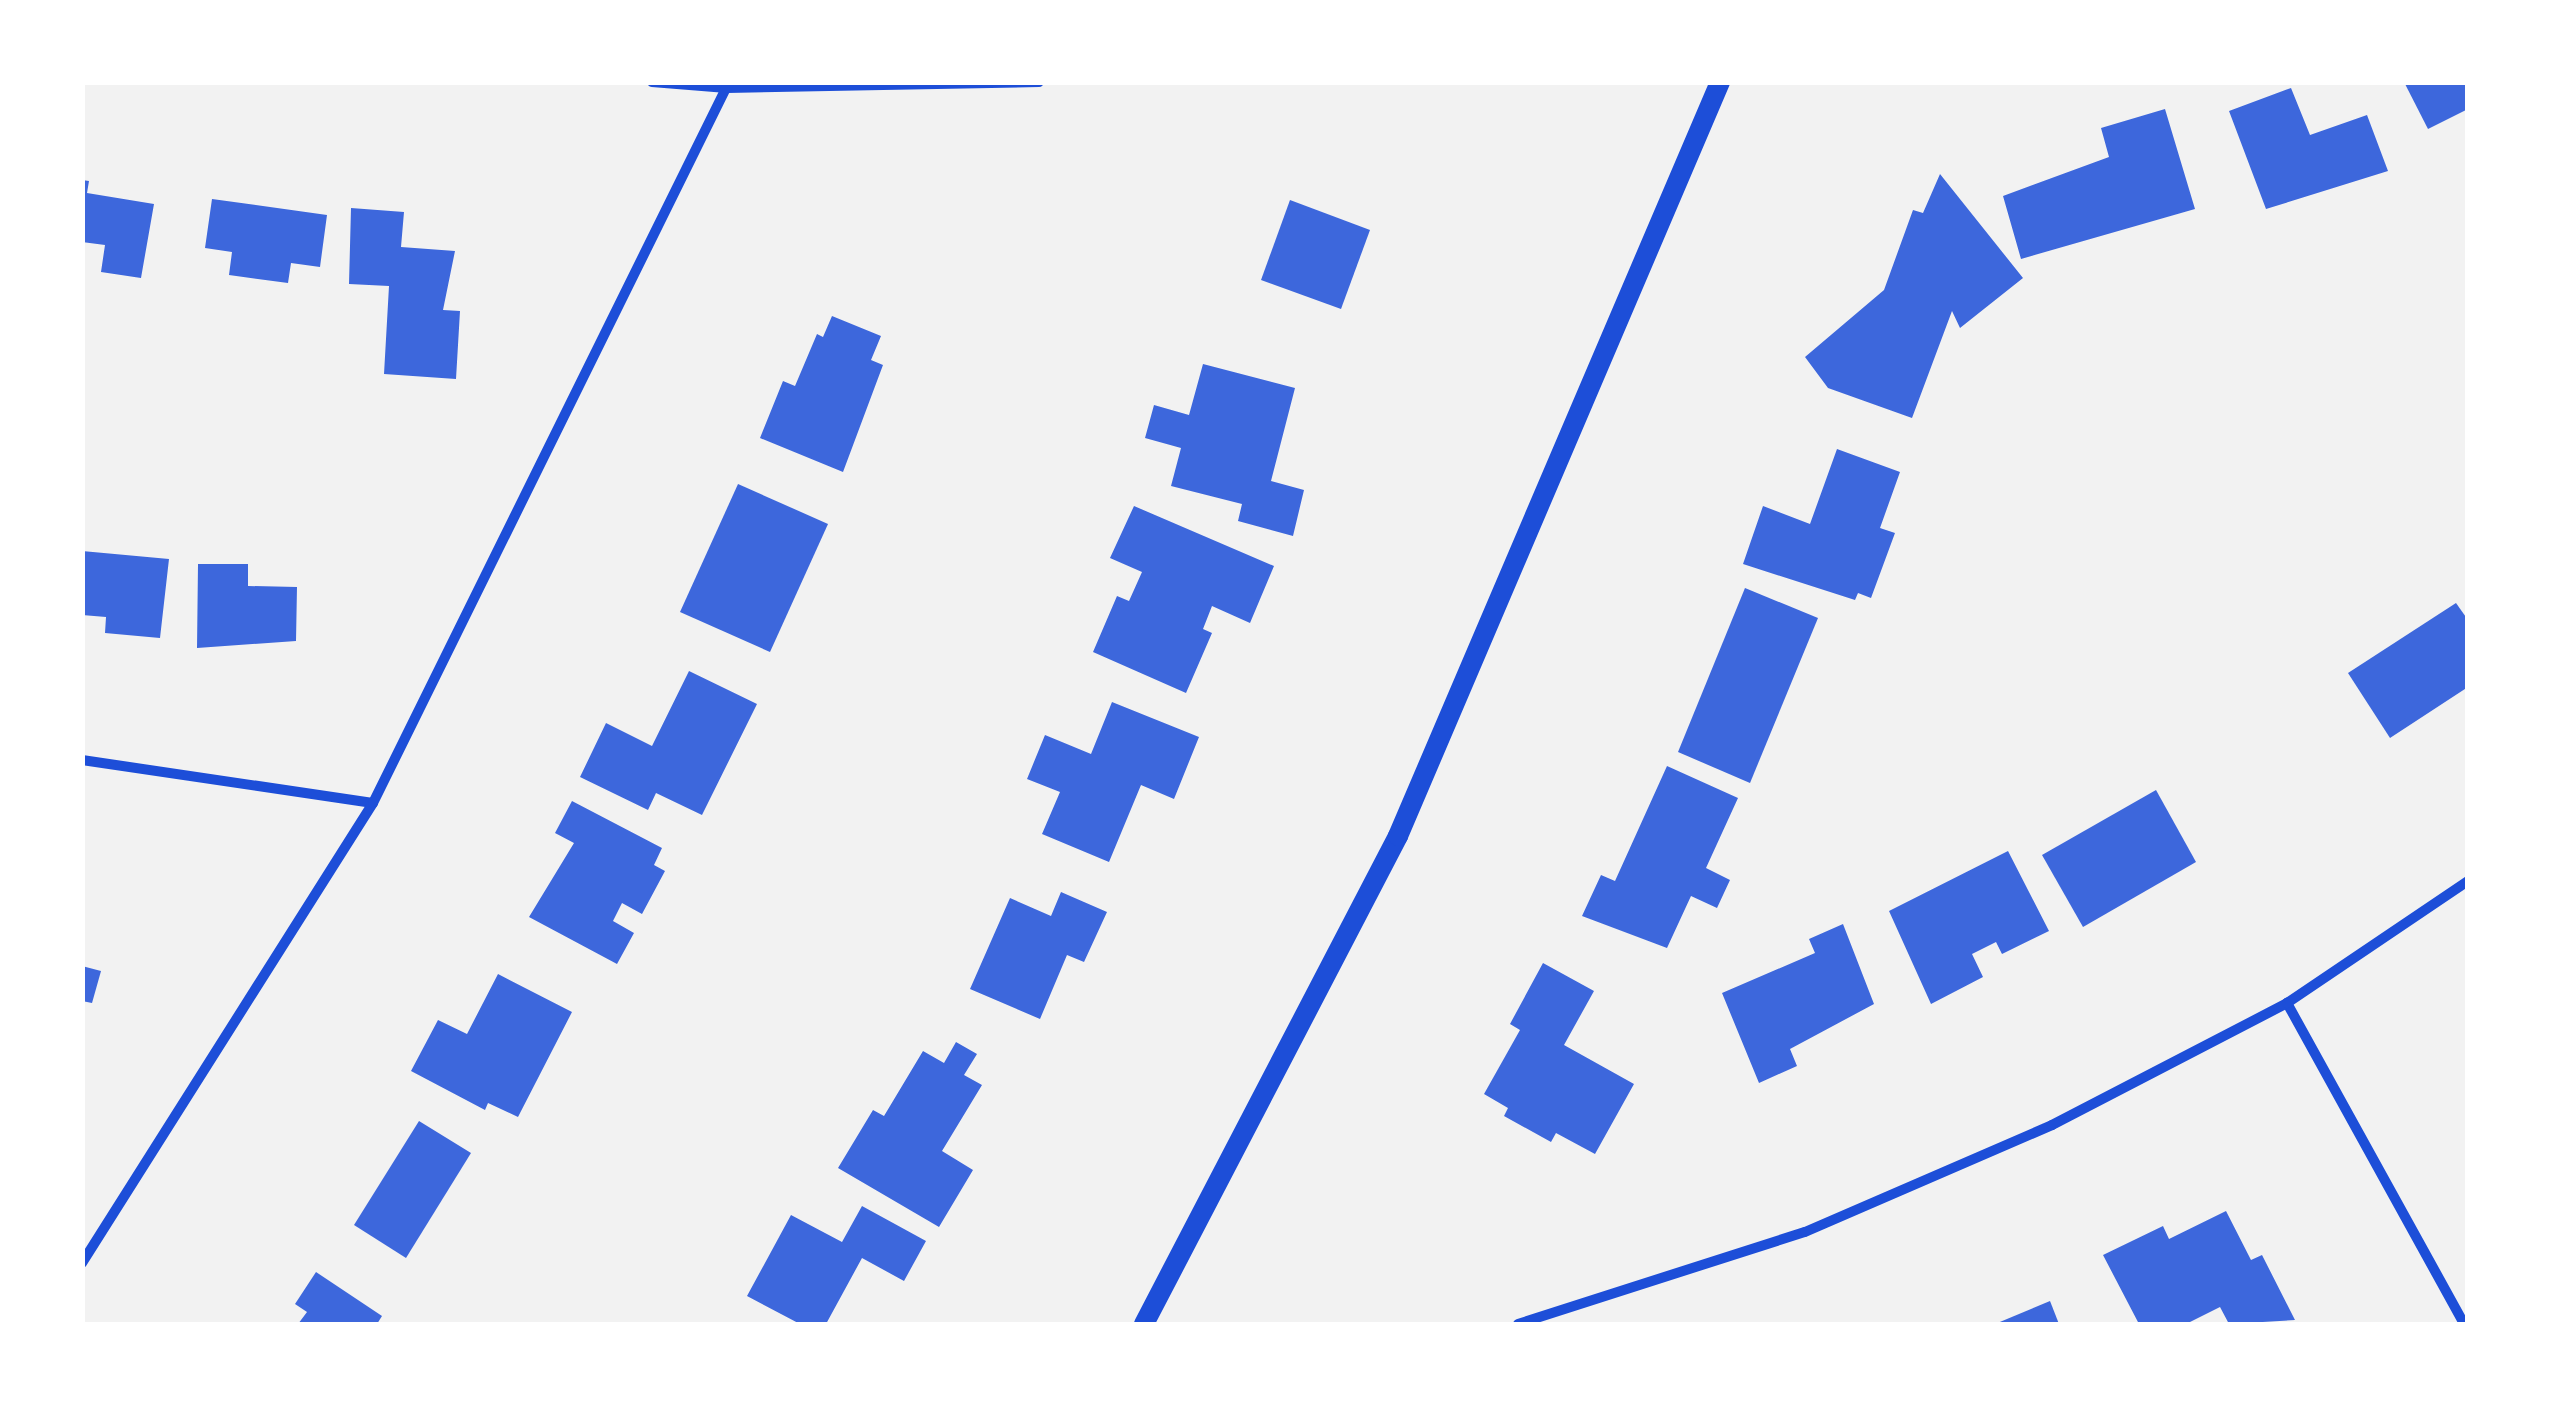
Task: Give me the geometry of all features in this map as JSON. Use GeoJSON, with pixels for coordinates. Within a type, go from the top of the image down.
{"type":"FeatureCollection","features":[{"type":"Feature","properties":{"kind":"main road"},"geometry":{"type":"LineString","coordinates":[[1144,1324],[1398,836],[1720,82]]}},
{"type":"Feature","properties":{"kind":"street"},"geometry":{"type":"LineString","coordinates":[[652,82],[1039,82]]}},
{"type":"Feature","properties":{"kind":"street"},"geometry":{"type":"LineString","coordinates":[[82,1263],[373,803],[728,85]]}},
{"type":"Feature","properties":{"kind":"street"},"geometry":{"type":"LineString","coordinates":[[82,760],[373,803]]}},
{"type":"Feature","properties":{"kind":"street"},"geometry":{"type":"LineString","coordinates":[[1518,1324],[1805,1232],[2052,1125],[2287,1003],[2468,881]]}},
{"type":"Feature","properties":{"kind":"street"},"geometry":{"type":"LineString","coordinates":[[2287,1003],[2464,1324]]}},
{"type":"Feature","properties":{"kind":"building"},"geometry":{"type":"Polygon","coordinates":[[[2404,82],[2468,82],[2468,109],[2428,129],[2404,82]]]}},
{"type":"Feature","properties":{"kind":"building"},"geometry":{"type":"Polygon","coordinates":[[[2291,88],[2310,135],[2367,115],[2388,171],[2266,209],[2229,111],[2291,88]]]}},
{"type":"Feature","properties":{"kind":"building"},"geometry":{"type":"Polygon","coordinates":[[[2165,109],[2195,209],[2021,259],[2003,196],[2109,157],[2101,128],[2165,109]]]}},
{"type":"Feature","properties":{"kind":"building"},"geometry":{"type":"Polygon","coordinates":[[[1940,174],[2023,278],[1960,328],[1952,311],[1912,418],[1828,388],[1805,357],[1884,290],[1913,210],[1923,213],[1940,174]]]}},
{"type":"Feature","properties":{"kind":"building"},"geometry":{"type":"Polygon","coordinates":[[[82,180],[89,181],[87,193],[154,204],[141,278],[101,272],[105,245],[82,242],[82,180]]]}},
{"type":"Feature","properties":{"kind":"building"},"geometry":{"type":"Polygon","coordinates":[[[212,199],[327,215],[320,267],[291,263],[288,283],[229,275],[232,252],[205,248],[212,199]]]}},
{"type":"Feature","properties":{"kind":"building"},"geometry":{"type":"Polygon","coordinates":[[[1290,200],[1370,230],[1341,309],[1261,280],[1290,200]]]}},
{"type":"Feature","properties":{"kind":"building"},"geometry":{"type":"Polygon","coordinates":[[[351,208],[404,212],[401,247],[455,251],[443,310],[460,311],[456,379],[384,374],[389,286],[349,284],[351,208]]]}},
{"type":"Feature","properties":{"kind":"building"},"geometry":{"type":"Polygon","coordinates":[[[832,316],[881,336],[871,360],[883,365],[843,472],[760,438],[783,381],[795,386],[817,334],[823,337],[832,316]]]}},
{"type":"Feature","properties":{"kind":"building"},"geometry":{"type":"Polygon","coordinates":[[[1203,364],[1295,388],[1271,481],[1304,490],[1293,536],[1238,521],[1242,504],[1171,486],[1181,448],[1145,438],[1154,405],[1189,415],[1203,364]]]}},
{"type":"Feature","properties":{"kind":"building"},"geometry":{"type":"Polygon","coordinates":[[[1837,449],[1900,472],[1880,528],[1895,533],[1871,598],[1858,593],[1855,600],[1743,564],[1763,506],[1810,524],[1837,449]]]}},
{"type":"Feature","properties":{"kind":"building"},"geometry":{"type":"Polygon","coordinates":[[[738,484],[828,524],[770,652],[680,612],[738,484]]]}},
{"type":"Feature","properties":{"kind":"building"},"geometry":{"type":"Polygon","coordinates":[[[1134,506],[1274,566],[1250,623],[1212,606],[1203,629],[1212,633],[1186,693],[1093,652],[1117,596],[1129,601],[1142,572],[1110,558],[1134,506]]]}},
{"type":"Feature","properties":{"kind":"building"},"geometry":{"type":"Polygon","coordinates":[[[82,551],[169,559],[160,638],[105,633],[106,617],[82,615],[82,551]]]}},
{"type":"Feature","properties":{"kind":"building"},"geometry":{"type":"Polygon","coordinates":[[[198,564],[248,564],[248,586],[297,587],[296,641],[197,648],[198,564]]]}},
{"type":"Feature","properties":{"kind":"building"},"geometry":{"type":"Polygon","coordinates":[[[1745,588],[1818,618],[1750,783],[1678,752],[1745,588]]]}},
{"type":"Feature","properties":{"kind":"building"},"geometry":{"type":"Polygon","coordinates":[[[2456,603],[2468,620],[2468,687],[2390,738],[2348,673],[2456,603]]]}},
{"type":"Feature","properties":{"kind":"building"},"geometry":{"type":"Polygon","coordinates":[[[689,671],[757,704],[702,815],[656,793],[648,810],[580,777],[606,723],[652,746],[689,671]]]}},
{"type":"Feature","properties":{"kind":"building"},"geometry":{"type":"Polygon","coordinates":[[[1112,702],[1199,737],[1174,799],[1141,785],[1109,862],[1042,834],[1060,792],[1027,779],[1045,735],[1091,754],[1112,702]]]}},
{"type":"Feature","properties":{"kind":"building"},"geometry":{"type":"Polygon","coordinates":[[[1667,766],[1738,798],[1706,868],[1730,880],[1717,908],[1691,896],[1667,948],[1582,916],[1601,875],[1615,881],[1667,766]]]}},
{"type":"Feature","properties":{"kind":"building"},"geometry":{"type":"Polygon","coordinates":[[[2156,790],[2196,862],[2083,927],[2042,855],[2156,790]]]}},
{"type":"Feature","properties":{"kind":"building"},"geometry":{"type":"Polygon","coordinates":[[[572,801],[662,848],[654,865],[665,871],[642,914],[622,903],[613,921],[634,933],[617,964],[529,917],[574,843],[555,833],[572,801]]]}},
{"type":"Feature","properties":{"kind":"building"},"geometry":{"type":"Polygon","coordinates":[[[2008,851],[2049,931],[2002,954],[1996,942],[1972,954],[1983,977],[1931,1004],[1889,911],[2008,851]]]}},
{"type":"Feature","properties":{"kind":"building"},"geometry":{"type":"Polygon","coordinates":[[[1061,892],[1107,912],[1084,962],[1067,955],[1040,1019],[970,989],[1010,898],[1051,916],[1061,892]]]}},
{"type":"Feature","properties":{"kind":"building"},"geometry":{"type":"Polygon","coordinates":[[[1843,924],[1874,1004],[1790,1049],[1797,1066],[1759,1083],[1722,993],[1815,953],[1809,939],[1843,924]]]}},
{"type":"Feature","properties":{"kind":"building"},"geometry":{"type":"Polygon","coordinates":[[[1543,963],[1594,991],[1564,1045],[1634,1084],[1595,1154],[1556,1133],[1551,1142],[1504,1116],[1508,1108],[1484,1094],[1520,1030],[1510,1024],[1543,963]]]}},
{"type":"Feature","properties":{"kind":"building"},"geometry":{"type":"Polygon","coordinates":[[[82,966],[101,971],[92,1003],[82,1001],[82,966]]]}},
{"type":"Feature","properties":{"kind":"building"},"geometry":{"type":"Polygon","coordinates":[[[498,974],[572,1012],[518,1117],[488,1103],[485,1110],[411,1071],[438,1020],[467,1034],[498,974]]]}},
{"type":"Feature","properties":{"kind":"building"},"geometry":{"type":"Polygon","coordinates":[[[956,1042],[977,1054],[964,1075],[982,1085],[942,1151],[973,1170],[939,1227],[838,1168],[873,1110],[884,1116],[923,1051],[944,1063],[956,1042]]]}},
{"type":"Feature","properties":{"kind":"building"},"geometry":{"type":"Polygon","coordinates":[[[419,1121],[471,1153],[406,1258],[354,1225],[419,1121]]]}},
{"type":"Feature","properties":{"kind":"building"},"geometry":{"type":"Polygon","coordinates":[[[862,1206],[926,1241],[904,1281],[862,1258],[826,1324],[800,1324],[747,1296],[791,1215],[842,1242],[862,1206]]]}},
{"type":"Feature","properties":{"kind":"building"},"geometry":{"type":"Polygon","coordinates":[[[2226,1211],[2251,1260],[2262,1255],[2295,1320],[2229,1324],[2220,1307],[2186,1324],[2139,1324],[2103,1255],[2163,1226],[2169,1239],[2226,1211]]]}},
{"type":"Feature","properties":{"kind":"building"},"geometry":{"type":"Polygon","coordinates":[[[316,1272],[382,1316],[377,1324],[298,1324],[307,1312],[295,1304],[316,1272]]]}},
{"type":"Feature","properties":{"kind":"building"},"geometry":{"type":"Polygon","coordinates":[[[2050,1301],[2059,1324],[1995,1324],[2050,1301]]]}}]}
